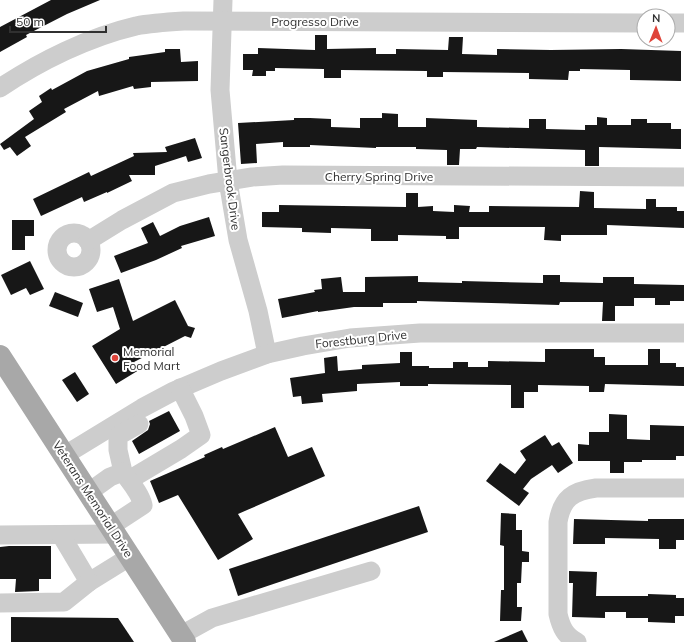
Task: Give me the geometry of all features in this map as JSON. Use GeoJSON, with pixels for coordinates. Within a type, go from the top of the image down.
{"type":"FeatureCollection","features":[{"type":"Feature","properties":{"kind":"main road","name":"Veterans Memorial Drive"},"geometry":{"type":"LineString","coordinates":[[0,356],[131,556],[183,639]]}},
{"type":"Feature","properties":{"kind":"street","name":"Sangerbrook Drive"},"geometry":{"type":"LineString","coordinates":[[223,0],[220,90],[228,181],[238,240],[258,311],[267,354]]}},
{"type":"Feature","properties":{"kind":"street","name":"Progresso Drive"},"geometry":{"type":"LineString","coordinates":[[0,88],[32,68],[90,41],[139,26],[185,21],[636,23]]}},
{"type":"Feature","properties":{"kind":"street","name":"Cherry Spring Drive"},"geometry":{"type":"LineString","coordinates":[[88,241],[122,220],[173,193],[209,184],[252,177],[283,175],[684,177]]}},
{"type":"Feature","properties":{"kind":"street","name":"Forestburg Drive"},"geometry":{"type":"LineString","coordinates":[[65,455],[137,411],[180,388],[267,354],[303,346],[386,334],[467,332],[684,333]]}},
{"type":"Feature","properties":{"kind":"street"},"geometry":{"type":"LineString","coordinates":[[89,492],[110,477],[126,476],[181,449],[202,435],[180,388]]}},
{"type":"Feature","properties":{"kind":"street"},"geometry":{"type":"LineString","coordinates":[[0,535],[61,535],[114,530],[143,505],[142,500],[126,476],[118,450],[118,436],[142,422],[137,411]]}},
{"type":"Feature","properties":{"kind":"street"},"geometry":{"type":"LineString","coordinates":[[577,642],[569,638],[562,629],[558,614],[558,522],[560,512],[565,502],[573,494],[596,488],[684,488]]}},
{"type":"Feature","properties":{"kind":"street"},"geometry":{"type":"LineString","coordinates":[[61,535],[89,582]]}},
{"type":"Feature","properties":{"kind":"street"},"geometry":{"type":"LineString","coordinates":[[0,603],[64,602],[89,582],[131,556]]}},
{"type":"Feature","properties":{"kind":"street"},"geometry":{"type":"LineString","coordinates":[[183,639],[212,618],[371,571]]}},
{"type":"Feature","properties":{"kind":"building"},"geometry":{"type":"Polygon","coordinates":[[[51,0],[100,0],[67,14],[26,35],[27,37],[0,52],[0,27],[51,0]]]}},
{"type":"Feature","properties":{"kind":"building"},"geometry":{"type":"Polygon","coordinates":[[[315,35],[327,35],[327,49],[376,48],[376,54],[396,54],[396,49],[448,50],[449,37],[463,37],[462,54],[497,55],[497,49],[621,49],[681,51],[681,81],[630,80],[630,70],[580,69],[580,71],[569,71],[568,80],[529,79],[529,73],[443,72],[443,77],[427,77],[427,71],[341,70],[341,78],[324,78],[324,69],[275,68],[275,71],[266,71],[266,76],[252,76],[253,70],[243,70],[243,54],[258,54],[258,48],[315,50],[315,35]]]}},
{"type":"Feature","properties":{"kind":"building"},"geometry":{"type":"Polygon","coordinates":[[[165,49],[180,49],[181,62],[198,61],[198,81],[151,82],[151,87],[134,89],[133,86],[99,96],[98,91],[64,109],[66,112],[25,137],[31,146],[17,156],[10,147],[4,150],[0,144],[34,119],[29,111],[42,102],[39,96],[51,88],[52,90],[87,71],[129,59],[129,57],[165,52],[165,49]]]}},
{"type":"Feature","properties":{"kind":"building"},"geometry":{"type":"Polygon","coordinates":[[[382,113],[398,114],[398,127],[426,127],[426,118],[477,120],[477,127],[529,128],[529,119],[546,119],[546,129],[585,130],[585,125],[597,125],[597,117],[607,118],[607,125],[631,125],[631,119],[647,119],[647,123],[671,123],[671,129],[681,129],[681,149],[599,147],[599,166],[585,166],[585,150],[477,147],[476,149],[460,149],[459,165],[447,165],[447,150],[416,149],[416,147],[376,148],[310,145],[310,147],[283,147],[283,142],[256,144],[257,163],[241,164],[238,123],[310,118],[331,119],[331,127],[360,128],[360,118],[382,118],[382,113]]]}},
{"type":"Feature","properties":{"kind":"building"},"geometry":{"type":"Polygon","coordinates":[[[195,138],[202,158],[188,162],[186,156],[155,166],[155,175],[129,175],[132,181],[107,193],[84,202],[82,197],[41,216],[33,199],[89,172],[91,176],[134,156],[133,153],[167,152],[165,147],[195,138]]]}},
{"type":"Feature","properties":{"kind":"building"},"geometry":{"type":"Polygon","coordinates":[[[580,191],[594,192],[594,208],[646,209],[646,199],[656,199],[656,207],[677,207],[677,211],[684,211],[684,228],[607,225],[607,235],[561,235],[561,241],[544,240],[545,227],[459,227],[459,239],[446,239],[446,236],[398,235],[398,241],[371,241],[371,229],[331,228],[331,233],[302,232],[302,228],[262,227],[262,212],[279,212],[279,205],[406,207],[406,193],[418,193],[418,207],[433,206],[433,211],[454,212],[454,205],[470,206],[469,212],[489,212],[489,206],[579,207],[580,191]]]}},
{"type":"Feature","properties":{"kind":"building"},"geometry":{"type":"Polygon","coordinates":[[[209,217],[215,236],[181,246],[182,248],[156,260],[121,273],[114,256],[148,243],[141,228],[153,222],[160,236],[180,226],[209,217]]]}},
{"type":"Feature","properties":{"kind":"building"},"geometry":{"type":"Polygon","coordinates":[[[12,220],[34,220],[34,236],[25,236],[25,250],[12,250],[12,220]]]}},
{"type":"Feature","properties":{"kind":"building"},"geometry":{"type":"Polygon","coordinates":[[[30,261],[44,289],[30,295],[26,288],[11,295],[1,275],[30,261]]]}},
{"type":"Feature","properties":{"kind":"building"},"geometry":{"type":"Polygon","coordinates":[[[543,275],[560,275],[560,282],[603,283],[603,277],[634,277],[634,284],[684,285],[684,301],[670,301],[670,305],[655,305],[655,298],[634,298],[634,306],[615,306],[615,321],[602,321],[603,302],[560,302],[559,305],[417,301],[417,303],[383,303],[383,307],[354,307],[318,311],[282,318],[278,299],[315,292],[314,290],[322,289],[321,279],[341,277],[343,292],[365,292],[365,277],[418,276],[418,282],[462,283],[462,281],[543,283],[543,275]]]}},
{"type":"Feature","properties":{"kind":"building"},"geometry":{"type":"Polygon","coordinates":[[[119,279],[133,321],[175,300],[188,326],[195,328],[191,338],[185,336],[134,362],[139,370],[116,384],[92,346],[120,329],[113,307],[97,312],[89,289],[119,279]]]}},
{"type":"Feature","properties":{"kind":"building"},"geometry":{"type":"Polygon","coordinates":[[[55,292],[83,303],[78,317],[49,306],[55,292]]]}},
{"type":"Feature","properties":{"kind":"building"},"geometry":{"type":"Polygon","coordinates":[[[545,349],[594,349],[594,357],[605,357],[605,365],[648,365],[648,349],[660,349],[660,363],[676,363],[676,367],[684,367],[684,386],[605,384],[604,392],[589,392],[589,386],[538,385],[538,392],[524,392],[524,408],[511,408],[511,385],[428,384],[428,386],[400,386],[400,382],[357,384],[357,391],[322,394],[323,402],[302,404],[301,396],[293,397],[290,378],[325,373],[324,358],[337,356],[338,371],[362,369],[362,365],[400,363],[400,352],[412,352],[412,366],[453,368],[453,362],[468,362],[468,367],[488,367],[488,361],[545,362],[545,349]]]}},
{"type":"Feature","properties":{"kind":"building"},"geometry":{"type":"Polygon","coordinates":[[[75,372],[89,394],[77,402],[62,380],[75,372]]]}},
{"type":"Feature","properties":{"kind":"building"},"geometry":{"type":"Polygon","coordinates":[[[169,411],[180,431],[139,454],[132,441],[148,430],[150,424],[149,421],[169,411]]]}},
{"type":"Feature","properties":{"kind":"building"},"geometry":{"type":"Polygon","coordinates":[[[609,414],[627,415],[627,439],[650,440],[650,425],[684,426],[684,456],[676,456],[676,460],[642,460],[642,462],[624,462],[624,473],[610,473],[610,461],[578,461],[578,444],[589,445],[589,432],[609,432],[609,414]]]}},
{"type":"Feature","properties":{"kind":"building"},"geometry":{"type":"Polygon","coordinates":[[[275,427],[288,457],[312,447],[325,476],[238,514],[253,539],[218,560],[178,495],[159,503],[150,481],[205,457],[204,455],[222,447],[223,449],[275,427]]]}},
{"type":"Feature","properties":{"kind":"building"},"geometry":{"type":"Polygon","coordinates":[[[545,435],[552,446],[559,442],[573,463],[558,473],[552,465],[531,479],[523,489],[529,493],[519,506],[486,481],[500,463],[515,474],[526,460],[520,451],[545,435]]]}},
{"type":"Feature","properties":{"kind":"building"},"geometry":{"type":"Polygon","coordinates":[[[419,506],[428,532],[238,596],[229,569],[419,506]]]}},
{"type":"Feature","properties":{"kind":"building"},"geometry":{"type":"Polygon","coordinates":[[[501,513],[516,514],[516,530],[522,530],[522,551],[529,552],[529,562],[522,562],[521,583],[517,583],[517,607],[522,607],[521,621],[500,621],[501,590],[504,590],[504,546],[500,545],[501,513]]]}},
{"type":"Feature","properties":{"kind":"building"},"geometry":{"type":"Polygon","coordinates":[[[574,519],[648,521],[648,519],[684,519],[684,540],[676,540],[676,549],[659,549],[659,539],[605,538],[605,544],[573,544],[574,519]]]}},
{"type":"Feature","properties":{"kind":"building"},"geometry":{"type":"Polygon","coordinates":[[[51,546],[51,579],[39,579],[39,591],[15,592],[16,579],[0,579],[0,547],[51,546]]]}},
{"type":"Feature","properties":{"kind":"building"},"geometry":{"type":"Polygon","coordinates":[[[569,571],[597,572],[596,596],[648,596],[648,594],[676,595],[676,598],[684,598],[684,616],[675,616],[675,623],[648,622],[648,618],[626,618],[626,612],[605,612],[605,618],[572,617],[573,583],[569,583],[569,571]]]}},
{"type":"Feature","properties":{"kind":"building"},"geometry":{"type":"Polygon","coordinates":[[[11,617],[118,618],[134,642],[11,642],[11,617]]]}},
{"type":"Feature","properties":{"kind":"building"},"geometry":{"type":"Polygon","coordinates":[[[522,630],[528,642],[494,642],[522,630]]]}},
{"type":"Feature","properties":{"kind":"place","name":"Memorial Food Mart"},"geometry":{"type":"Point","coordinates":[115,358]}}]}
